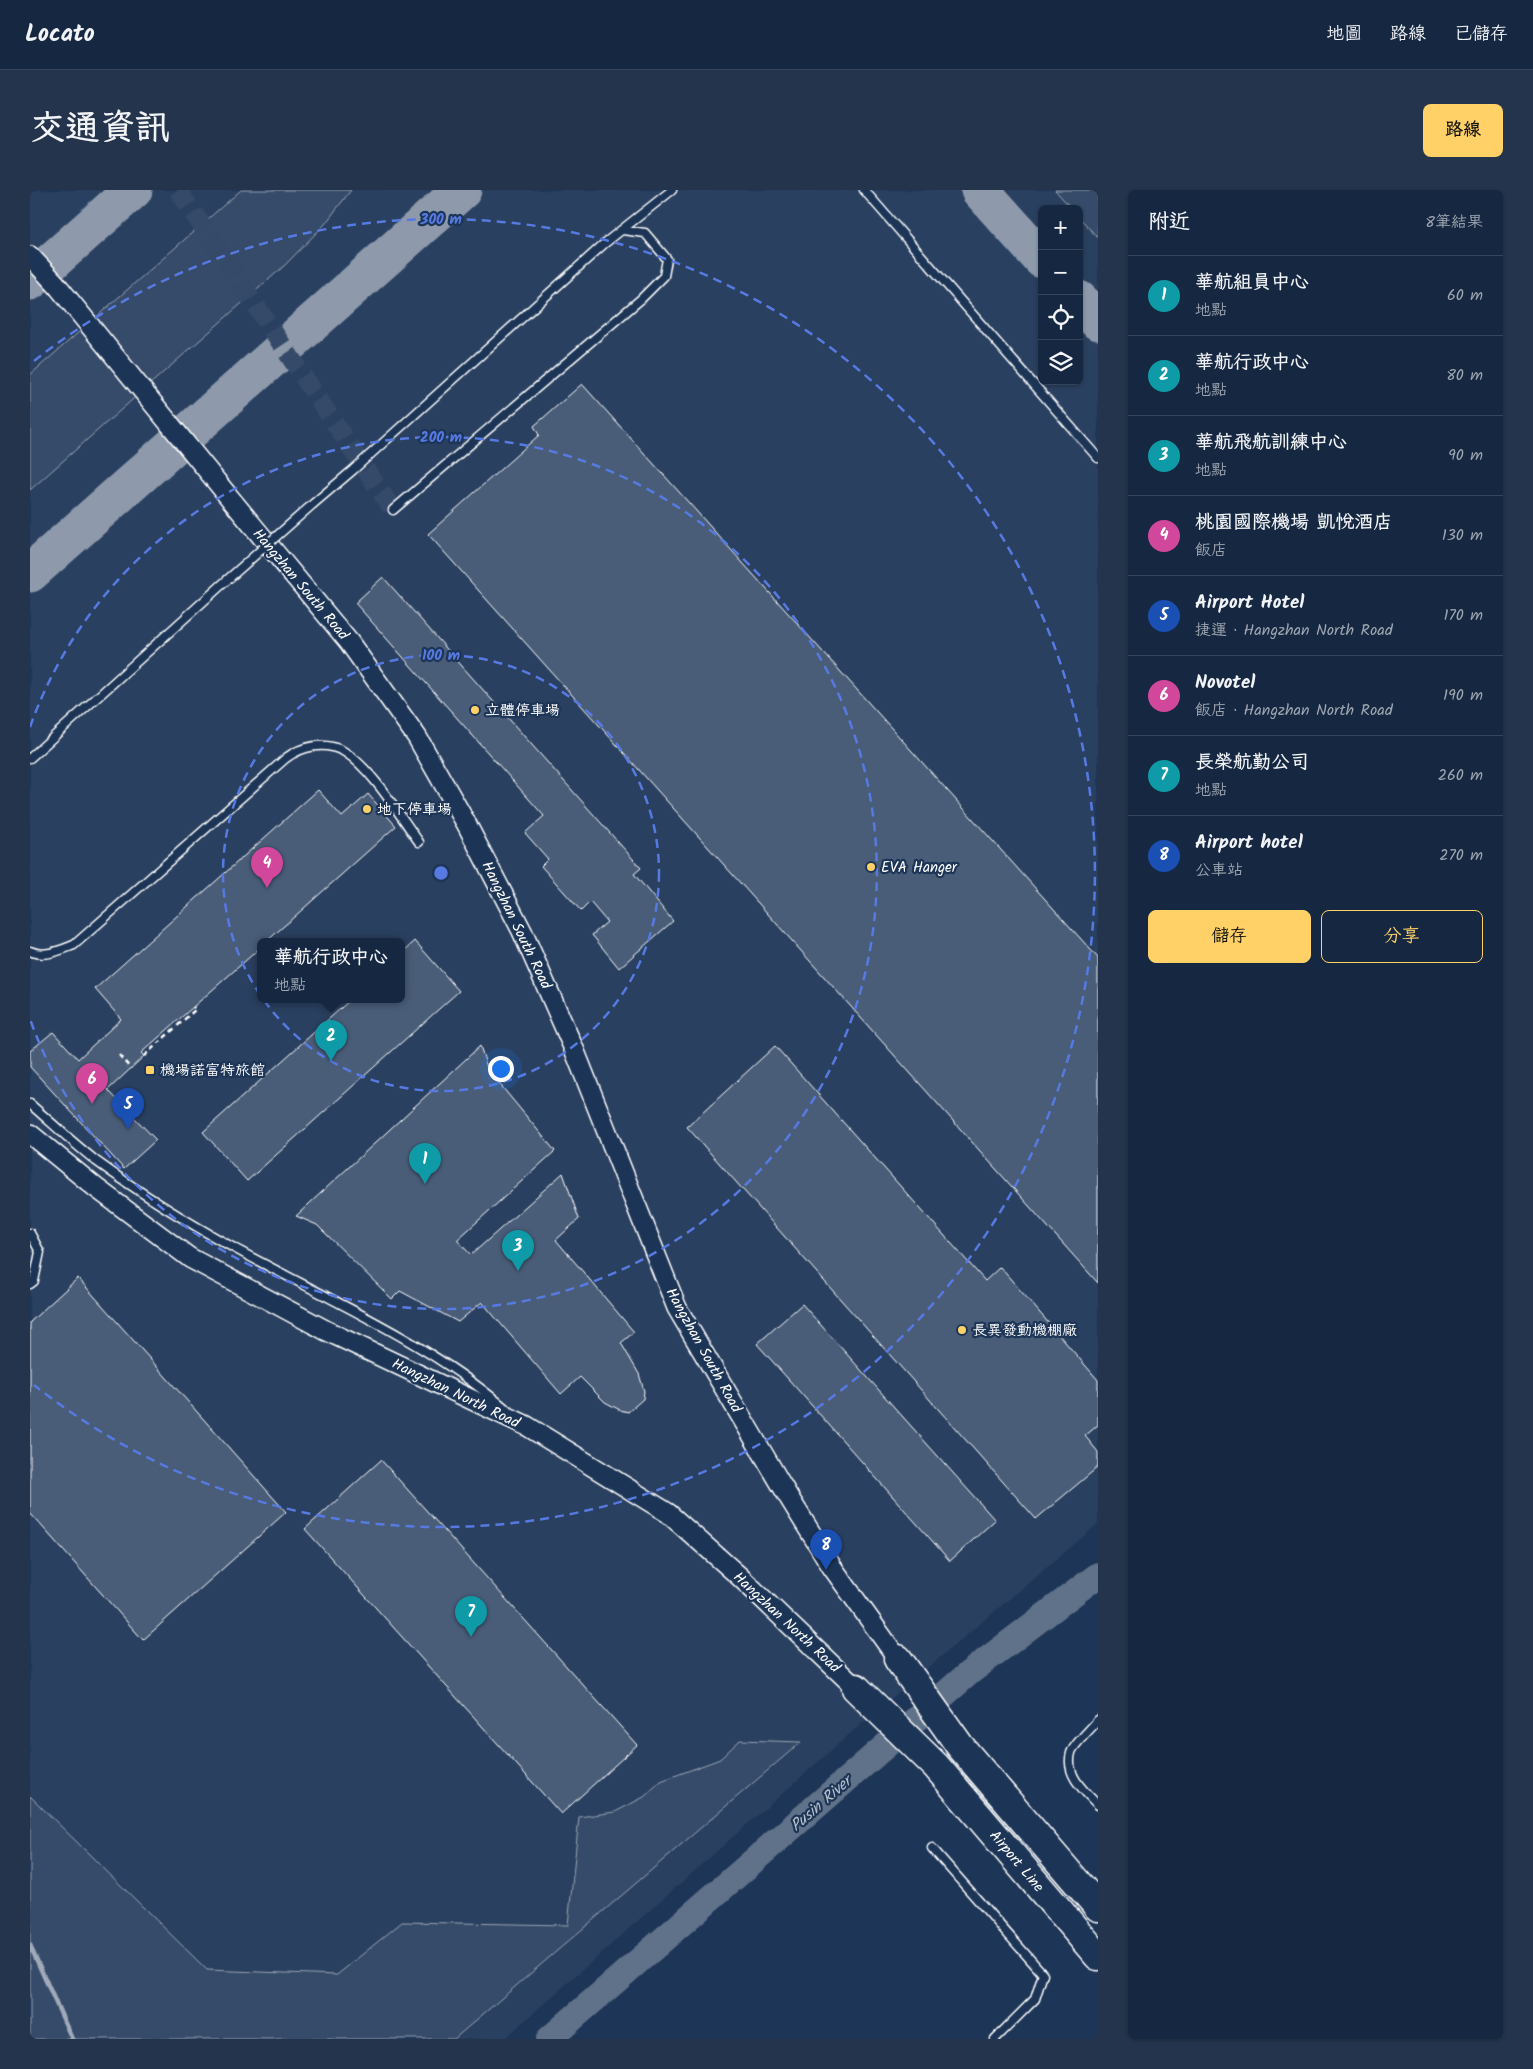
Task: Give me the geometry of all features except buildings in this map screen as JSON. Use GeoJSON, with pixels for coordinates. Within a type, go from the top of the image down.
{"type":"FeatureCollection","features":[{"type":"Feature","properties":{"kind":"highway","name":"Airport Line"},"geometry":{"type":"LineString","coordinates":[[898,1659],[960,1746],[1098,1906]]}},
{"type":"Feature","properties":{"kind":"highway","name":"Airport Line"},"geometry":{"type":"LineString","coordinates":[[856,1688],[936,1766],[1098,1956]]}},
{"type":"Feature","properties":{"kind":"highway"},"geometry":{"type":"LineString","coordinates":[[1018,1814],[1098,1883]]}},
{"type":"Feature","properties":{"kind":"street","name":"Hangzhan South Road"},"geometry":{"type":"LineString","coordinates":[[30,256],[56,284],[350,642],[418,737],[466,823],[522,931],[574,1049],[677,1308],[827,1559],[898,1659]]}},
{"type":"Feature","properties":{"kind":"street","name":"Hangzhan North Road"},"geometry":{"type":"LineString","coordinates":[[30,1134],[95,1188],[190,1258],[327,1331],[527,1426],[668,1513],[753,1589],[856,1688]]}},
{"type":"Feature","properties":{"kind":"lane"},"geometry":{"type":"LineString","coordinates":[[30,758],[312,504],[354,470],[605,243],[672,190]]}},
{"type":"Feature","properties":{"kind":"lane"},"geometry":{"type":"LineString","coordinates":[[864,190],[1098,458]]}},
{"type":"Feature","properties":{"kind":"lane"},"geometry":{"type":"LineString","coordinates":[[393,510],[641,299],[664,276],[667,259],[645,233],[622,230]]}},
{"type":"Feature","properties":{"kind":"lane"},"geometry":{"type":"LineString","coordinates":[[30,951],[33,953],[54,953],[74,945],[286,758],[306,746],[325,746],[342,750],[357,762],[374,780],[419,842]]}},
{"type":"Feature","properties":{"kind":"lane"},"geometry":{"type":"LineString","coordinates":[[30,1104],[96,1160],[164,1207],[233,1247],[409,1341],[481,1387],[527,1426]]}},
{"type":"Feature","properties":{"kind":"lane"},"geometry":{"type":"LineString","coordinates":[[30,1233],[40,1252],[34,1281],[30,1284]]}},
{"type":"Feature","properties":{"kind":"lane"},"geometry":{"type":"LineString","coordinates":[[1098,1720],[1071,1752],[1070,1770],[1082,1788],[1098,1805]]}},
{"type":"Feature","properties":{"kind":"lane"},"geometry":{"type":"LineString","coordinates":[[932,1848],[1043,1974],[1035,1999],[995,2039]]}},
{"type":"Feature","properties":{"kind":"path"},"geometry":{"type":"LineString","coordinates":[[144,1056],[196,1009],[193,1007]]}},
{"type":"Feature","properties":{"kind":"path"},"geometry":{"type":"LineString","coordinates":[[119,1055],[131,1069]]}},
{"type":"Feature","properties":{"kind":"shaded area"},"geometry":{"type":"Polygon","coordinates":[[[30,190],[1098,190],[1098,1524],[852,1732],[504,2039],[30,2039],[30,190]]]}},
{"type":"Feature","properties":{"kind":"shaded area"},"geometry":{"type":"Polygon","coordinates":[[[241,190],[351,190],[325,224],[284,266],[30,490],[30,375],[241,190]]]}},
{"type":"Feature","properties":{"kind":"shaded area"},"geometry":{"type":"Polygon","coordinates":[[[1055,190],[1098,190],[1098,238],[1083,221],[1083,205],[1068,205],[1055,190]]]}},
{"type":"Feature","properties":{"kind":"shaded area"},"geometry":{"type":"Polygon","coordinates":[[[740,1740],[801,1742],[454,2039],[30,2039],[30,1796],[207,1970],[337,1975],[402,1922],[568,1925],[579,1817],[615,1812],[644,1797],[661,1781],[720,1759],[740,1740]]]}},
{"type":"Feature","properties":{"kind":"waterway","name":"Pusin River"},"geometry":{"type":"LineString","coordinates":[[549,2039],[969,1673],[1098,1575]]}},
{"type":"Feature","properties":{"kind":"waterway"},"geometry":{"type":"LineString","coordinates":[[30,1945],[72,2039]]}},
{"type":"Feature","properties":{"kind":"taxiway"},"geometry":{"type":"LineString","coordinates":[[30,281],[133,190]]}},
{"type":"Feature","properties":{"kind":"taxiway"},"geometry":{"type":"LineString","coordinates":[[30,573],[462,190]]}},
{"type":"Feature","properties":{"kind":"taxiway"},"geometry":{"type":"LineString","coordinates":[[980,190],[1038,255]]}},
{"type":"Feature","properties":{"kind":"taxiway"},"geometry":{"type":"LineString","coordinates":[[1083,304],[1098,321]]}},
{"type":"Feature","properties":{"kind":"tunnel"},"geometry":{"type":"LineString","coordinates":[[178,190],[393,510]]}},
{"type":"Feature","properties":{"kind":"place","name":"立體停車場"},"geometry":{"type":"Point","coordinates":[475,710]}},
{"type":"Feature","properties":{"kind":"place","name":"地下停車場"},"geometry":{"type":"Point","coordinates":[367,809]}},
{"type":"Feature","properties":{"kind":"place","name":"EVA Hanger"},"geometry":{"type":"Point","coordinates":[871,867]}},
{"type":"Feature","properties":{"kind":"place","name":"桃園國際機場 凱悅酒店"},"geometry":{"type":"Point","coordinates":[267,888]}},
{"type":"Feature","properties":{"kind":"place","name":"華航行政中心"},"geometry":{"type":"Point","coordinates":[331,1061]}},
{"type":"Feature","properties":{"kind":"place","name":"機場諾富特旅館"},"geometry":{"type":"Point","coordinates":[150,1070]}},
{"type":"Feature","properties":{"kind":"place","name":"Novotel"},"geometry":{"type":"Point","coordinates":[92,1104]}},
{"type":"Feature","properties":{"kind":"place","name":"Airport Hotel"},"geometry":{"type":"Point","coordinates":[128,1129]}},
{"type":"Feature","properties":{"kind":"place","name":"華航組員中心"},"geometry":{"type":"Point","coordinates":[425,1184]}},
{"type":"Feature","properties":{"kind":"place","name":"華航飛航訓練中心"},"geometry":{"type":"Point","coordinates":[518,1271]}},
{"type":"Feature","properties":{"kind":"place","name":"長異發動機棚廠"},"geometry":{"type":"Point","coordinates":[962,1330]}},
{"type":"Feature","properties":{"kind":"place","name":"Airport hotel"},"geometry":{"type":"Point","coordinates":[826,1570]}},
{"type":"Feature","properties":{"kind":"place","name":"長榮航勤公司"},"geometry":{"type":"Point","coordinates":[471,1637]}}]}
